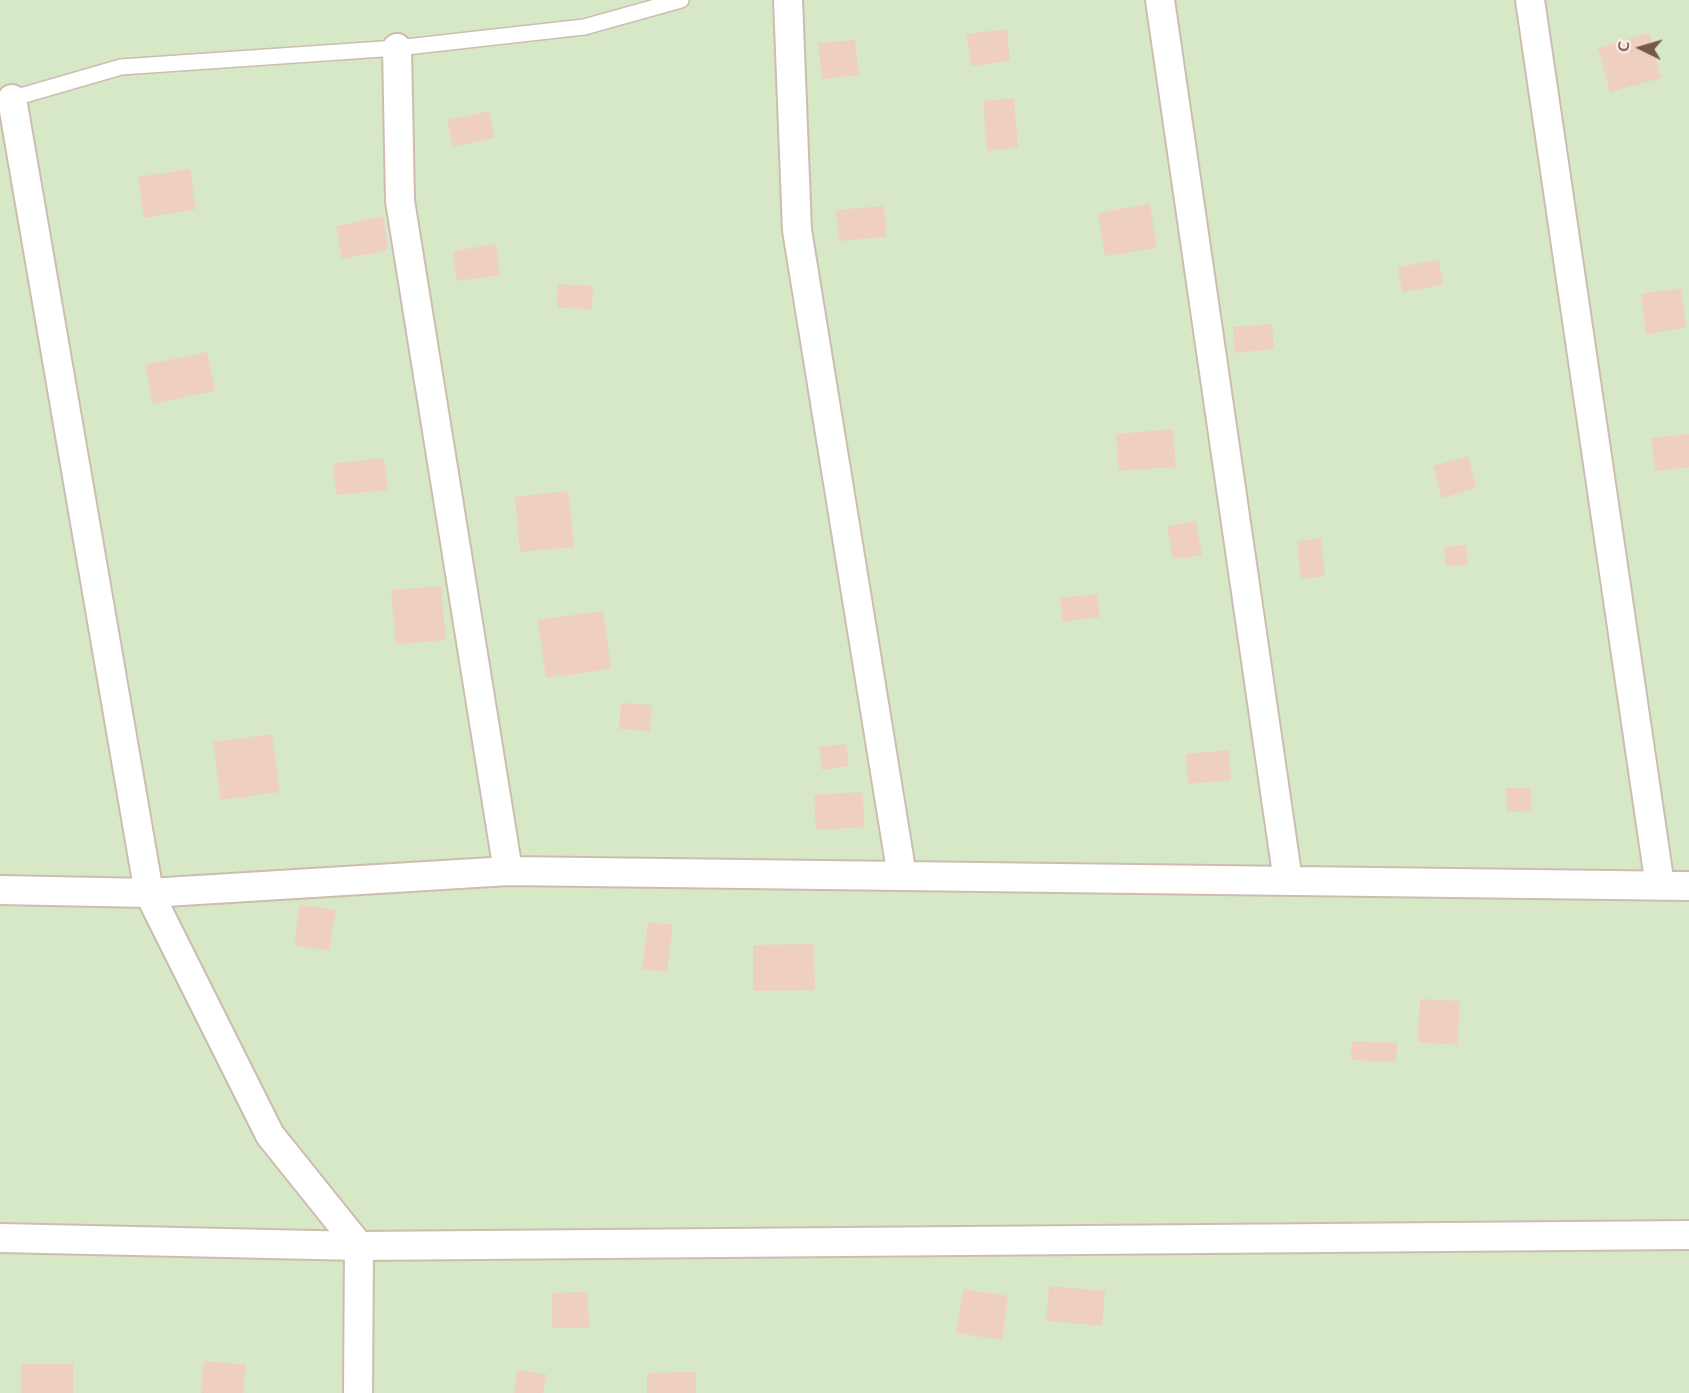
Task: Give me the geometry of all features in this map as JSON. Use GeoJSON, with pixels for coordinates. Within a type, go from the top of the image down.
{"type":"FeatureCollection","features":[{"type":"Feature","properties":{"kind":"street"},"geometry":{"type":"LineString","coordinates":[[788,0],[797,230],[902,876]]}},
{"type":"Feature","properties":{"kind":"street"},"geometry":{"type":"LineString","coordinates":[[1160,0],[1288,881]]}},
{"type":"Feature","properties":{"kind":"street"},"geometry":{"type":"LineString","coordinates":[[1530,0],[1660,886]]}},
{"type":"Feature","properties":{"kind":"street"},"geometry":{"type":"LineString","coordinates":[[397,48],[400,201],[508,871]]}},
{"type":"Feature","properties":{"kind":"street"},"geometry":{"type":"LineString","coordinates":[[6,100],[149,893],[270,1135],[359,1246],[358,1393]]}},
{"type":"Feature","properties":{"kind":"street"},"geometry":{"type":"LineString","coordinates":[[0,890],[149,893],[508,871],[1689,886]]}},
{"type":"Feature","properties":{"kind":"street"},"geometry":{"type":"LineString","coordinates":[[0,1238],[359,1246],[1689,1235]]}},
{"type":"Feature","properties":{"kind":"lane"},"geometry":{"type":"LineString","coordinates":[[6,100],[121,67],[397,48],[584,27],[681,0]]}},
{"type":"Feature","properties":{"kind":"green space"},"geometry":{"type":"Polygon","coordinates":[[[0,0],[1689,0],[1689,1393],[0,1393],[0,0]]]}},
{"type":"Feature","properties":{"kind":"building"},"geometry":{"type":"Polygon","coordinates":[[[1007,29],[1010,61],[971,66],[967,34],[1007,29]]]}},
{"type":"Feature","properties":{"kind":"building"},"geometry":{"type":"Polygon","coordinates":[[[1649,33],[1661,78],[1610,92],[1598,48],[1649,33]]]}},
{"type":"Feature","properties":{"kind":"building"},"geometry":{"type":"Polygon","coordinates":[[[855,40],[859,75],[822,79],[818,43],[855,40]]]}},
{"type":"Feature","properties":{"kind":"building"},"geometry":{"type":"Polygon","coordinates":[[[1014,98],[1018,148],[987,151],[983,101],[1014,98]]]}},
{"type":"Feature","properties":{"kind":"building"},"geometry":{"type":"Polygon","coordinates":[[[489,111],[495,138],[453,147],[447,120],[489,111]]]}},
{"type":"Feature","properties":{"kind":"building"},"geometry":{"type":"Polygon","coordinates":[[[190,169],[196,209],[144,218],[138,177],[190,169]]]}},
{"type":"Feature","properties":{"kind":"building"},"geometry":{"type":"Polygon","coordinates":[[[1150,204],[1157,248],[1105,256],[1098,213],[1150,204]]]}},
{"type":"Feature","properties":{"kind":"building"},"geometry":{"type":"Polygon","coordinates":[[[884,206],[886,237],[839,241],[836,210],[884,206]]]}},
{"type":"Feature","properties":{"kind":"building"},"geometry":{"type":"Polygon","coordinates":[[[383,217],[388,250],[342,259],[336,226],[383,217]]]}},
{"type":"Feature","properties":{"kind":"building"},"geometry":{"type":"Polygon","coordinates":[[[496,244],[500,275],[457,281],[453,251],[496,244]]]}},
{"type":"Feature","properties":{"kind":"building"},"geometry":{"type":"Polygon","coordinates":[[[1439,260],[1443,285],[1402,292],[1398,267],[1439,260]]]}},
{"type":"Feature","properties":{"kind":"building"},"geometry":{"type":"Polygon","coordinates":[[[558,284],[593,286],[592,309],[557,308],[558,284]]]}},
{"type":"Feature","properties":{"kind":"building"},"geometry":{"type":"Polygon","coordinates":[[[1681,288],[1686,328],[1646,334],[1641,294],[1681,288]]]}},
{"type":"Feature","properties":{"kind":"building"},"geometry":{"type":"Polygon","coordinates":[[[1272,324],[1274,349],[1234,353],[1233,327],[1272,324]]]}},
{"type":"Feature","properties":{"kind":"building"},"geometry":{"type":"Polygon","coordinates":[[[207,352],[215,391],[153,404],[145,365],[207,352]]]}},
{"type":"Feature","properties":{"kind":"building"},"geometry":{"type":"Polygon","coordinates":[[[1173,429],[1176,467],[1119,471],[1116,434],[1173,429]]]}},
{"type":"Feature","properties":{"kind":"building"},"geometry":{"type":"Polygon","coordinates":[[[1689,434],[1689,467],[1655,471],[1651,438],[1689,434]]]}},
{"type":"Feature","properties":{"kind":"building"},"geometry":{"type":"Polygon","coordinates":[[[1468,456],[1476,488],[1442,498],[1433,466],[1468,456]]]}},
{"type":"Feature","properties":{"kind":"building"},"geometry":{"type":"Polygon","coordinates":[[[384,458],[388,490],[336,495],[333,463],[384,458]]]}},
{"type":"Feature","properties":{"kind":"building"},"geometry":{"type":"Polygon","coordinates":[[[568,491],[574,547],[520,552],[515,497],[568,491]]]}},
{"type":"Feature","properties":{"kind":"building"},"geometry":{"type":"Polygon","coordinates":[[[1196,521],[1202,555],[1173,559],[1167,526],[1196,521]]]}},
{"type":"Feature","properties":{"kind":"building"},"geometry":{"type":"Polygon","coordinates":[[[1321,538],[1325,576],[1301,579],[1297,541],[1321,538]]]}},
{"type":"Feature","properties":{"kind":"building"},"geometry":{"type":"Polygon","coordinates":[[[1466,545],[1468,565],[1446,566],[1444,547],[1466,545]]]}},
{"type":"Feature","properties":{"kind":"building"},"geometry":{"type":"Polygon","coordinates":[[[441,586],[446,640],[396,644],[391,590],[441,586]]]}},
{"type":"Feature","properties":{"kind":"building"},"geometry":{"type":"Polygon","coordinates":[[[1097,594],[1100,617],[1063,622],[1060,598],[1097,594]]]}},
{"type":"Feature","properties":{"kind":"building"},"geometry":{"type":"Polygon","coordinates":[[[603,611],[611,669],[546,678],[538,620],[603,611]]]}},
{"type":"Feature","properties":{"kind":"building"},"geometry":{"type":"Polygon","coordinates":[[[621,703],[652,705],[650,731],[619,729],[621,703]]]}},
{"type":"Feature","properties":{"kind":"building"},"geometry":{"type":"Polygon","coordinates":[[[272,734],[280,792],[221,800],[213,742],[272,734]]]}},
{"type":"Feature","properties":{"kind":"building"},"geometry":{"type":"Polygon","coordinates":[[[846,744],[849,766],[822,770],[819,747],[846,744]]]}},
{"type":"Feature","properties":{"kind":"building"},"geometry":{"type":"Polygon","coordinates":[[[1229,750],[1231,780],[1188,784],[1186,754],[1229,750]]]}},
{"type":"Feature","properties":{"kind":"building"},"geometry":{"type":"Polygon","coordinates":[[[1506,788],[1531,788],[1531,811],[1507,812],[1506,788]]]}},
{"type":"Feature","properties":{"kind":"building"},"geometry":{"type":"Polygon","coordinates":[[[862,792],[865,827],[816,830],[814,795],[862,792]]]}},
{"type":"Feature","properties":{"kind":"building"},"geometry":{"type":"Polygon","coordinates":[[[300,905],[336,910],[329,951],[294,945],[300,905]]]}},
{"type":"Feature","properties":{"kind":"building"},"geometry":{"type":"Polygon","coordinates":[[[648,922],[673,925],[667,972],[642,969],[648,922]]]}},
{"type":"Feature","properties":{"kind":"building"},"geometry":{"type":"Polygon","coordinates":[[[814,944],[815,990],[753,991],[753,945],[814,944]]]}},
{"type":"Feature","properties":{"kind":"building"},"geometry":{"type":"Polygon","coordinates":[[[1420,999],[1460,1001],[1457,1045],[1418,1042],[1420,999]]]}},
{"type":"Feature","properties":{"kind":"building"},"geometry":{"type":"Polygon","coordinates":[[[1352,1041],[1397,1043],[1396,1062],[1351,1060],[1352,1041]]]}},
{"type":"Feature","properties":{"kind":"building"},"geometry":{"type":"Polygon","coordinates":[[[1049,1286],[1105,1291],[1102,1326],[1046,1321],[1049,1286]]]}},
{"type":"Feature","properties":{"kind":"building"},"geometry":{"type":"Polygon","coordinates":[[[963,1289],[1008,1296],[1002,1340],[956,1333],[963,1289]]]}},
{"type":"Feature","properties":{"kind":"building"},"geometry":{"type":"Polygon","coordinates":[[[588,1292],[589,1328],[552,1328],[552,1293],[588,1292]]]}},
{"type":"Feature","properties":{"kind":"building"},"geometry":{"type":"Polygon","coordinates":[[[204,1361],[246,1365],[243,1393],[201,1393],[204,1361]]]}},
{"type":"Feature","properties":{"kind":"building"},"geometry":{"type":"Polygon","coordinates":[[[21,1364],[73,1364],[73,1393],[21,1393],[21,1364]]]}},
{"type":"Feature","properties":{"kind":"building"},"geometry":{"type":"Polygon","coordinates":[[[517,1370],[546,1374],[543,1393],[514,1393],[517,1370]]]}},
{"type":"Feature","properties":{"kind":"building"},"geometry":{"type":"Polygon","coordinates":[[[696,1372],[696,1393],[647,1393],[647,1373],[696,1372]]]}}]}
